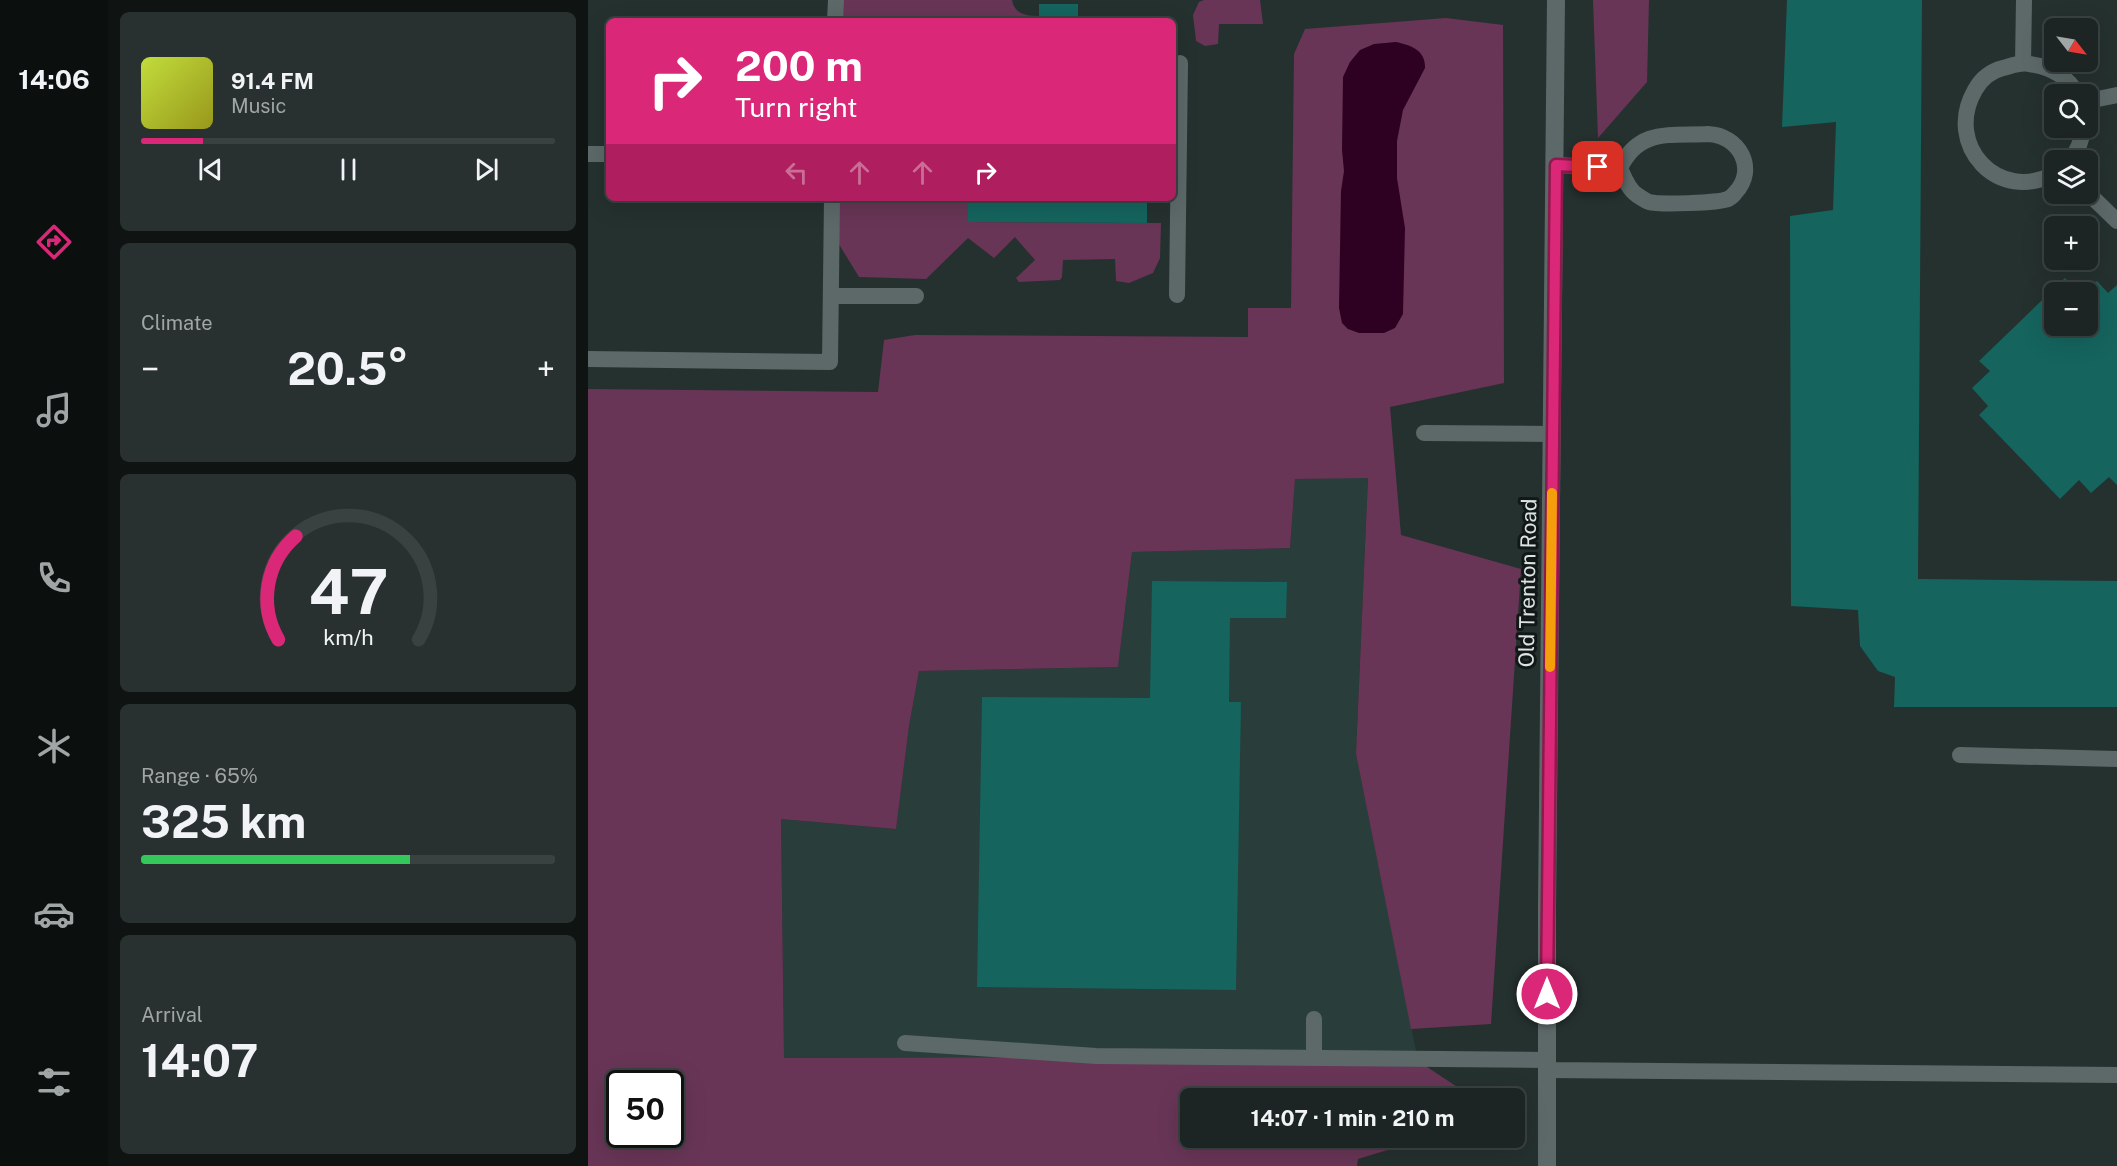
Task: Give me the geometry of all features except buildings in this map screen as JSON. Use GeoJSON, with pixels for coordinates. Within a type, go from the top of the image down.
{"type":"FeatureCollection","features":[{"type":"Feature","properties":{"kind":"main road","name":"Old Trenton Road"},"geometry":{"type":"LineString","coordinates":[[1547,1166],[1556,0]]}},
{"type":"Feature","properties":{"kind":"lane"},"geometry":{"type":"LineString","coordinates":[[835,18],[836,0]]}},
{"type":"Feature","properties":{"kind":"lane"},"geometry":{"type":"LineString","coordinates":[[2024,0],[2024,63]]}},
{"type":"Feature","properties":{"kind":"lane"},"geometry":{"type":"LineString","coordinates":[[1177,295],[1180,63]]}},
{"type":"Feature","properties":{"kind":"lane"},"geometry":{"type":"LineString","coordinates":[[2044,178],[2027,182],[2007,180],[1989,171],[1975,157],[1967,139],[1964,120],[1968,101],[1978,84],[1993,71],[2024,63],[2046,66],[2070,84]]}},
{"type":"Feature","properties":{"kind":"lane"},"geometry":{"type":"LineString","coordinates":[[2098,99],[2117,95]]}},
{"type":"Feature","properties":{"kind":"lane"},"geometry":{"type":"LineString","coordinates":[[1708,134],[1720,134],[1732,141],[1743,156],[1745,167],[1740,186],[1735,194],[1727,199],[1712,202],[1649,202],[1635,195],[1620,168],[1633,146],[1649,138],[1708,134]]}},
{"type":"Feature","properties":{"kind":"lane"},"geometry":{"type":"LineString","coordinates":[[588,154],[606,154]]}},
{"type":"Feature","properties":{"kind":"lane"},"geometry":{"type":"LineString","coordinates":[[1556,165],[1620,168]]}},
{"type":"Feature","properties":{"kind":"lane"},"geometry":{"type":"LineString","coordinates":[[588,359],[830,362],[832,201]]}},
{"type":"Feature","properties":{"kind":"lane"},"geometry":{"type":"LineString","coordinates":[[2098,203],[2117,221]]}},
{"type":"Feature","properties":{"kind":"lane"},"geometry":{"type":"LineString","coordinates":[[831,296],[916,296]]}},
{"type":"Feature","properties":{"kind":"lane"},"geometry":{"type":"LineString","coordinates":[[1424,434],[1552,434]]}},
{"type":"Feature","properties":{"kind":"lane"},"geometry":{"type":"LineString","coordinates":[[1960,755],[2117,759]]}},
{"type":"Feature","properties":{"kind":"lane"},"geometry":{"type":"LineString","coordinates":[[1314,1019],[1314,1057]]}},
{"type":"Feature","properties":{"kind":"lane"},"geometry":{"type":"LineString","coordinates":[[905,1043],[1096,1056],[1314,1057],[1547,1065],[2117,1075]]}},
{"type":"Feature","properties":{"kind":"shaded area"},"geometry":{"type":"Polygon","coordinates":[[[836,0],[1012,0],[1018,11],[1026,15],[1039,16],[1039,18],[835,18],[836,0]]]}},
{"type":"Feature","properties":{"kind":"shaded area"},"geometry":{"type":"Polygon","coordinates":[[[1204,0],[1260,0],[1263,24],[1219,24],[1218,44],[1205,46],[1196,41],[1193,15],[1199,2],[1204,0]]]}},
{"type":"Feature","properties":{"kind":"shaded area"},"geometry":{"type":"Polygon","coordinates":[[[1593,0],[1649,0],[1647,82],[1598,138],[1593,0]]]}},
{"type":"Feature","properties":{"kind":"shaded area"},"geometry":{"type":"Polygon","coordinates":[[[1446,18],[1503,25],[1504,383],[1390,407],[1401,535],[1521,569],[1491,1024],[1411,1029],[1356,754],[1368,478],[1295,479],[1290,548],[1132,552],[1118,667],[919,671],[909,726],[896,829],[781,819],[784,1058],[1097,1057],[1418,1061],[1459,1088],[1180,1088],[1180,1148],[1394,1148],[1358,1159],[1357,1166],[588,1166],[588,389],[878,392],[884,340],[915,335],[1248,337],[1248,308],[1291,308],[1294,54],[1305,29],[1446,18]]]}},
{"type":"Feature","properties":{"kind":"shaded area"},"geometry":{"type":"Polygon","coordinates":[[[1396,42],[1416,49],[1425,62],[1425,68],[1403,110],[1397,141],[1397,178],[1405,228],[1403,314],[1395,328],[1384,333],[1359,333],[1348,329],[1342,323],[1339,308],[1341,191],[1344,171],[1343,77],[1350,62],[1360,50],[1374,44],[1396,42]]]}},
{"type":"Feature","properties":{"kind":"shaded area"},"geometry":{"type":"Polygon","coordinates":[[[832,201],[968,201],[968,222],[1161,223],[1160,258],[1153,273],[1129,283],[1116,281],[1115,259],[1063,260],[1060,280],[1019,282],[1016,278],[1035,260],[1015,237],[994,258],[968,238],[926,279],[859,277],[837,241],[832,201]]]}},
{"type":"Feature","properties":{"kind":"shaded area"},"geometry":{"type":"Polygon","coordinates":[[[1368,477],[1356,754],[1418,1061],[1097,1057],[784,1058],[781,819],[896,829],[909,726],[919,671],[1118,667],[1132,552],[1290,548],[1295,479],[1368,477]]]}},
{"type":"Feature","properties":{"kind":"slow traffic"},"geometry":{"type":"LineString","coordinates":[[1550,667],[1552,493]]}},
{"type":"Feature","properties":{"kind":"route"},"geometry":{"type":"LineString","coordinates":[[1547,994],[1556,165],[1598,167]]}}]}
